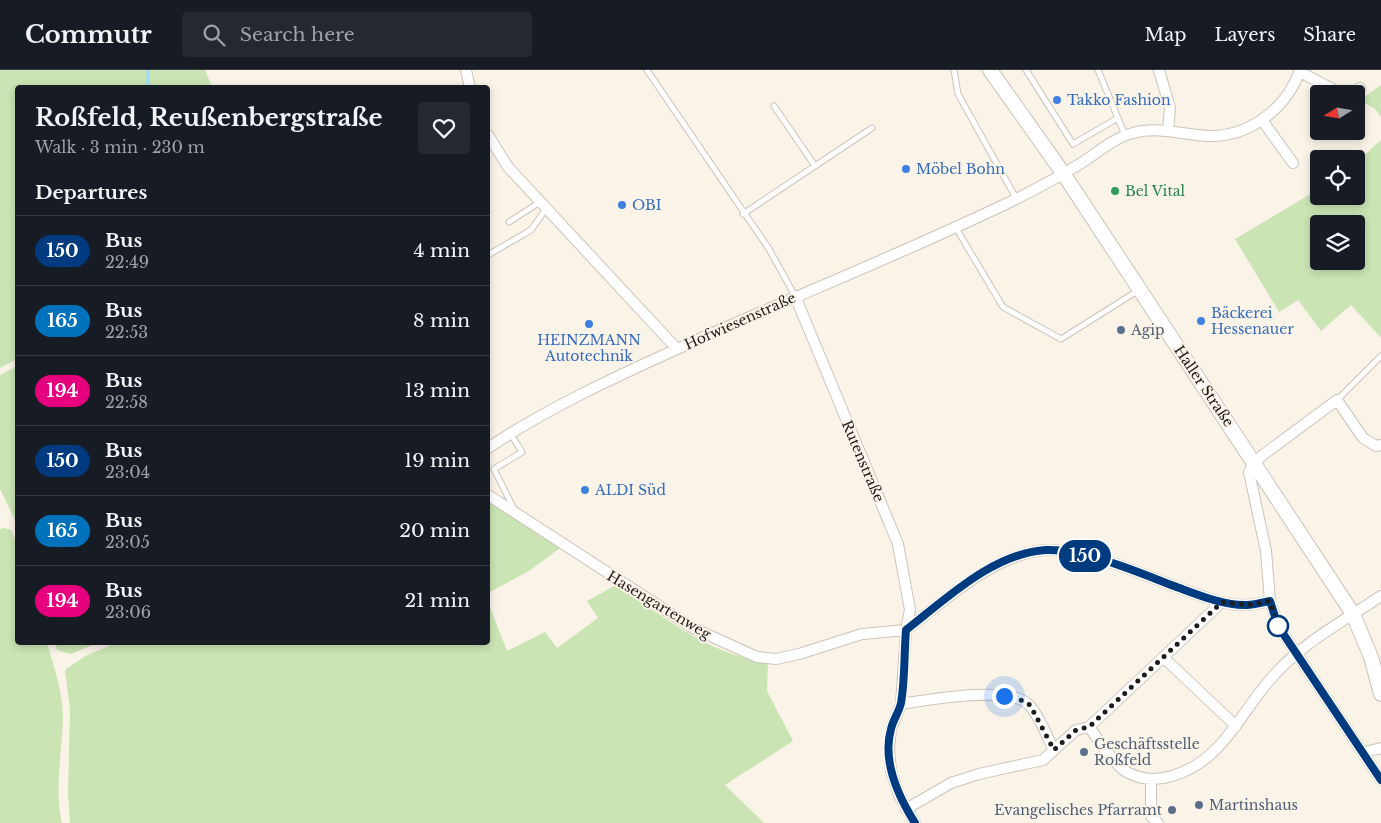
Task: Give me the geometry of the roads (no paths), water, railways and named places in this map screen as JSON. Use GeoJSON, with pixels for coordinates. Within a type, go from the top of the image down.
{"type":"FeatureCollection","features":[{"type":"Feature","properties":{"kind":"main road","name":"Haller Straße"},"geometry":{"type":"LineString","coordinates":[[990,70],[1006,90],[1063,174],[1255,461],[1354,614],[1371,658],[1381,694]]}},
{"type":"Feature","properties":{"kind":"main road","name":"Haller Straße"},"geometry":{"type":"LineString","coordinates":[[995,70],[1006,90]]}},
{"type":"Feature","properties":{"kind":"street"},"geometry":{"type":"LineString","coordinates":[[466,70],[469,85]]}},
{"type":"Feature","properties":{"kind":"street"},"geometry":{"type":"LineString","coordinates":[[1159,70],[1170,108],[1168,131]]}},
{"type":"Feature","properties":{"kind":"street"},"geometry":{"type":"LineString","coordinates":[[1125,136],[1142,131],[1223,135],[1248,128],[1262,120],[1283,101],[1300,71],[1326,85]]}},
{"type":"Feature","properties":{"kind":"street"},"geometry":{"type":"LineString","coordinates":[[1262,120],[1293,163]]}},
{"type":"Feature","properties":{"kind":"street","name":"Hofwiesenstraße"},"geometry":{"type":"LineString","coordinates":[[490,138],[508,167],[677,349],[795,296],[956,228],[1063,174],[1125,136]]}},
{"type":"Feature","properties":{"kind":"street","name":"Rutenstraße"},"geometry":{"type":"LineString","coordinates":[[795,296],[898,544],[910,610],[906,630],[901,704],[891,729],[889,749],[891,771],[913,822]]}},
{"type":"Feature","properties":{"kind":"street"},"geometry":{"type":"LineString","coordinates":[[490,447],[510,433],[629,370],[677,349]]}},
{"type":"Feature","properties":{"kind":"street"},"geometry":{"type":"LineString","coordinates":[[1381,445],[1376,446],[1363,438],[1337,400],[1255,461],[1250,472],[1266,551],[1270,601],[1278,626],[1365,752],[1381,780]]}},
{"type":"Feature","properties":{"kind":"street","name":"Hasengartenweg"},"geometry":{"type":"LineString","coordinates":[[490,496],[693,628],[757,657],[776,658],[799,654],[862,634],[906,630]]}},
{"type":"Feature","properties":{"kind":"street"},"geometry":{"type":"LineString","coordinates":[[906,630],[957,590],[995,566],[1045,550],[1062,551],[1118,564],[1222,602],[1247,605],[1270,601]]}},
{"type":"Feature","properties":{"kind":"street"},"geometry":{"type":"LineString","coordinates":[[1089,727],[1125,770],[1151,780],[1180,774],[1202,763],[1218,749],[1252,701],[1296,653],[1381,596]]}},
{"type":"Feature","properties":{"kind":"street"},"geometry":{"type":"LineString","coordinates":[[906,809],[951,783],[979,774],[1043,760],[1076,730],[1089,727],[1222,602]]}},
{"type":"Feature","properties":{"kind":"street"},"geometry":{"type":"LineString","coordinates":[[1163,657],[1236,726]]}},
{"type":"Feature","properties":{"kind":"street"},"geometry":{"type":"LineString","coordinates":[[901,704],[991,694],[1017,698],[1030,705],[1054,750]]}},
{"type":"Feature","properties":{"kind":"street"},"geometry":{"type":"LineString","coordinates":[[1365,752],[1381,748]]}},
{"type":"Feature","properties":{"kind":"street"},"geometry":{"type":"LineString","coordinates":[[1151,780],[1151,816],[1158,823]]}},
{"type":"Feature","properties":{"kind":"lane"},"geometry":{"type":"LineString","coordinates":[[647,70],[769,249],[795,296]]}},
{"type":"Feature","properties":{"kind":"lane"},"geometry":{"type":"LineString","coordinates":[[954,70],[958,94],[1016,198]]}},
{"type":"Feature","properties":{"kind":"lane"},"geometry":{"type":"LineString","coordinates":[[1026,70],[1073,144],[1118,118]]}},
{"type":"Feature","properties":{"kind":"lane"},"geometry":{"type":"LineString","coordinates":[[1098,70],[1125,136]]}},
{"type":"Feature","properties":{"kind":"lane"},"geometry":{"type":"LineString","coordinates":[[774,106],[815,166]]}},
{"type":"Feature","properties":{"kind":"lane"},"geometry":{"type":"LineString","coordinates":[[744,214],[872,128]]}},
{"type":"Feature","properties":{"kind":"lane"},"geometry":{"type":"LineString","coordinates":[[509,222],[543,206]]}},
{"type":"Feature","properties":{"kind":"lane"},"geometry":{"type":"LineString","coordinates":[[490,254],[531,230],[543,206]]}},
{"type":"Feature","properties":{"kind":"lane"},"geometry":{"type":"LineString","coordinates":[[956,228],[1004,307],[1061,339],[1139,289]]}},
{"type":"Feature","properties":{"kind":"lane"},"geometry":{"type":"LineString","coordinates":[[1337,400],[1381,356]]}},
{"type":"Feature","properties":{"kind":"lane"},"geometry":{"type":"LineString","coordinates":[[510,433],[522,452],[494,469],[517,514]]}},
{"type":"Feature","properties":{"kind":"waterway"},"geometry":{"type":"LineString","coordinates":[[148,70],[148,85]]}},
{"type":"Feature","properties":{"kind":"place","name":"Takko Fashion"},"geometry":{"type":"Point","coordinates":[1057,100]}},
{"type":"Feature","properties":{"kind":"place","name":"Möbel Bohn"},"geometry":{"type":"Point","coordinates":[906,169]}},
{"type":"Feature","properties":{"kind":"place","name":"Bel Vital"},"geometry":{"type":"Point","coordinates":[1115,191]}},
{"type":"Feature","properties":{"kind":"place","name":"OBI"},"geometry":{"type":"Point","coordinates":[622,205]}},
{"type":"Feature","properties":{"kind":"place","name":"Bäckerei Hessenauer"},"geometry":{"type":"Point","coordinates":[1201,321]}},
{"type":"Feature","properties":{"kind":"place","name":"HEINZMANN Autotechnik"},"geometry":{"type":"Point","coordinates":[589,324]}},
{"type":"Feature","properties":{"kind":"place","name":"Agip"},"geometry":{"type":"Point","coordinates":[1121,330]}},
{"type":"Feature","properties":{"kind":"place","name":"ALDI Süd"},"geometry":{"type":"Point","coordinates":[585,490]}},
{"type":"Feature","properties":{"kind":"place","name":"Geschäftsstelle Roßfeld"},"geometry":{"type":"Point","coordinates":[1084,752]}},
{"type":"Feature","properties":{"kind":"place","name":"Martinshaus"},"geometry":{"type":"Point","coordinates":[1199,805]}},
{"type":"Feature","properties":{"kind":"place","name":"Evangelisches Pfarramt"},"geometry":{"type":"Point","coordinates":[1172,810]}}]}
